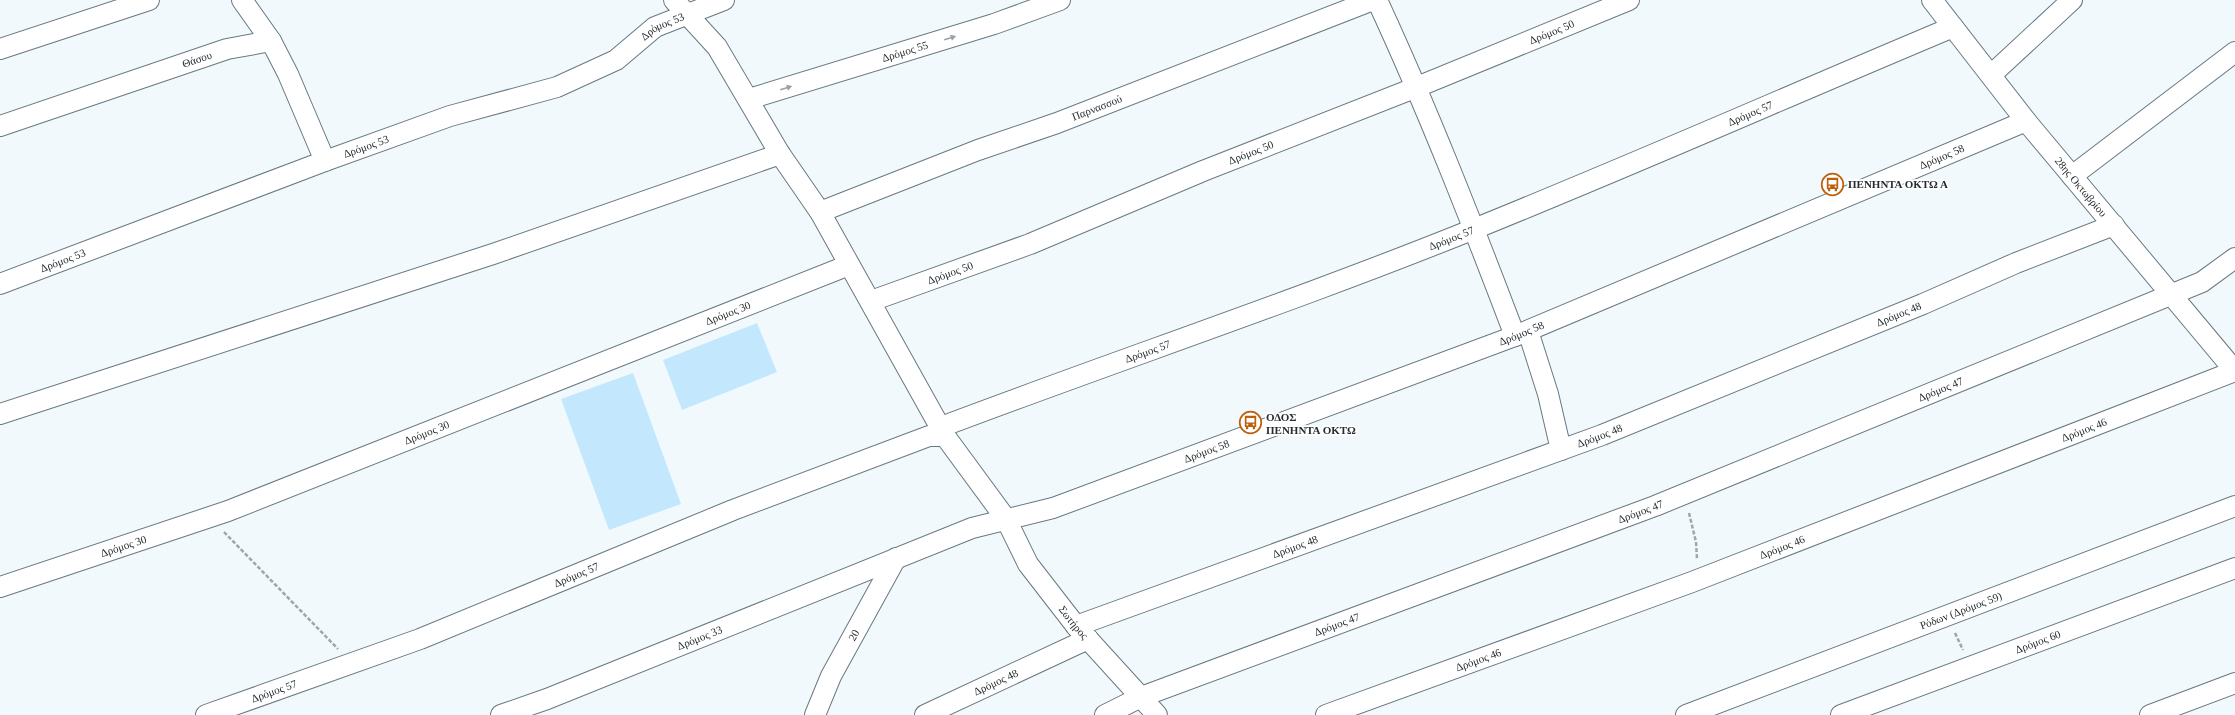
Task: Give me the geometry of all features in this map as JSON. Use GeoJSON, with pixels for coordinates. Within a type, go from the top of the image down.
{"type":"FeatureCollection","features":[{"type":"Feature","properties":{"kind":"street"},"geometry":{"type":"LineString","coordinates":[[0,49],[149,0]]}},
{"type":"Feature","properties":{"kind":"street"},"geometry":{"type":"LineString","coordinates":[[242,0],[271,40],[288,74],[325,161]]}},
{"type":"Feature","properties":{"kind":"street"},"geometry":{"type":"LineString","coordinates":[[674,0],[688,14]]}},
{"type":"Feature","properties":{"kind":"street","name":"Δρόμος 53"},"geometry":{"type":"LineString","coordinates":[[0,284],[325,161],[450,116],[557,87],[616,60],[655,27],[724,0]]}},
{"type":"Feature","properties":{"kind":"street","name":"Δρόμος 55"},"geometry":{"type":"LineString","coordinates":[[749,99],[994,24],[1060,0]]}},
{"type":"Feature","properties":{"kind":"street","name":"Παρνασσού"},"geometry":{"type":"LineString","coordinates":[[820,212],[978,150],[1057,123],[1373,0]]}},
{"type":"Feature","properties":{"kind":"street"},"geometry":{"type":"LineString","coordinates":[[1377,0],[1418,87],[1475,228],[1548,394],[1561,450]]}},
{"type":"Feature","properties":{"kind":"street","name":"Δρόμος 50"},"geometry":{"type":"LineString","coordinates":[[871,301],[1030,244],[1203,171],[1418,87],[1629,0]]}},
{"type":"Feature","properties":{"kind":"street","name":"28ης Οκτωβρίου"},"geometry":{"type":"LineString","coordinates":[[1932,0],[2026,121],[2235,371]]}},
{"type":"Feature","properties":{"kind":"street"},"geometry":{"type":"LineString","coordinates":[[1990,75],[2072,0]]}},
{"type":"Feature","properties":{"kind":"street","name":"Σωτήρος"},"geometry":{"type":"LineString","coordinates":[[688,14],[718,47],[780,154],[820,212],[943,432],[1006,519],[1028,564],[1082,633],[1157,715]]}},
{"type":"Feature","properties":{"kind":"street","name":"Δρόμος 57"},"geometry":{"type":"LineString","coordinates":[[206,715],[420,639],[733,510],[943,432],[1100,367],[1265,310],[1475,228],[1953,27]]}},
{"type":"Feature","properties":{"kind":"street","name":"Θάσου"},"geometry":{"type":"LineString","coordinates":[[0,126],[227,49],[271,40]]}},
{"type":"Feature","properties":{"kind":"street"},"geometry":{"type":"LineString","coordinates":[[2072,176],[2235,52]]}},
{"type":"Feature","properties":{"kind":"street","name":"Δρόμος 58"},"geometry":{"type":"LineString","coordinates":[[896,558],[972,528],[1054,508],[1521,334],[2026,121]]}},
{"type":"Feature","properties":{"kind":"street"},"geometry":{"type":"LineString","coordinates":[[0,414],[493,254],[780,154]]}},
{"type":"Feature","properties":{"kind":"street","name":"Δρόμος 48"},"geometry":{"type":"LineString","coordinates":[[925,715],[1082,633],[1561,450],[1923,304],[2016,262],[2114,225]]}},
{"type":"Feature","properties":{"kind":"street","name":"Δρόμος 47"},"geometry":{"type":"LineString","coordinates":[[1105,715],[1141,697],[1685,493],[2202,282],[2235,258]]}},
{"type":"Feature","properties":{"kind":"street","name":"Δρόμος 30"},"geometry":{"type":"LineString","coordinates":[[0,588],[210,517],[404,442],[849,265]]}},
{"type":"Feature","properties":{"kind":"street","name":"Δρόμος 46"},"geometry":{"type":"LineString","coordinates":[[1326,715],[1698,580],[2235,371]]}},
{"type":"Feature","properties":{"kind":"street","name":"Ρόδων (Δρόμος 59)"},"geometry":{"type":"LineString","coordinates":[[1686,715],[2235,506]]}},
{"type":"Feature","properties":{"kind":"street","name":"Δρόμος 33"},"geometry":{"type":"LineString","coordinates":[[501,715],[547,699],[896,558]]}},
{"type":"Feature","properties":{"kind":"street","name":"20"},"geometry":{"type":"LineString","coordinates":[[815,715],[831,676],[896,558]]}},
{"type":"Feature","properties":{"kind":"street","name":"Δρόμος 60"},"geometry":{"type":"LineString","coordinates":[[1841,715],[2235,568]]}},
{"type":"Feature","properties":{"kind":"street"},"geometry":{"type":"LineString","coordinates":[[2150,715],[2235,683]]}},
{"type":"Feature","properties":{"kind":"path"},"geometry":{"type":"LineString","coordinates":[[1685,493],[1696,542],[1698,580]]}},
{"type":"Feature","properties":{"kind":"path"},"geometry":{"type":"LineString","coordinates":[[210,517],[352,663]]}},
{"type":"Feature","properties":{"kind":"path"},"geometry":{"type":"LineString","coordinates":[[1944,617],[1955,633],[1971,667]]}},
{"type":"Feature","properties":{"kind":"shaded area"},"geometry":{"type":"Polygon","coordinates":[[[757,323],[777,372],[682,410],[663,360],[757,323]]]}},
{"type":"Feature","properties":{"kind":"shaded area"},"geometry":{"type":"Polygon","coordinates":[[[633,373],[681,504],[609,530],[561,399],[633,373]]]}},
{"type":"Feature","properties":{"kind":"place","name":"ΠΕΝΗΝΤΑ ΟΚΤΩ Α"},"geometry":{"type":"Point","coordinates":[1832,184]}},
{"type":"Feature","properties":{"kind":"place","name":"ΟΔΟΣ ΠΕΝΗΝΤΑ ΟΚΤΩ"},"geometry":{"type":"Point","coordinates":[1250,423]}}]}
